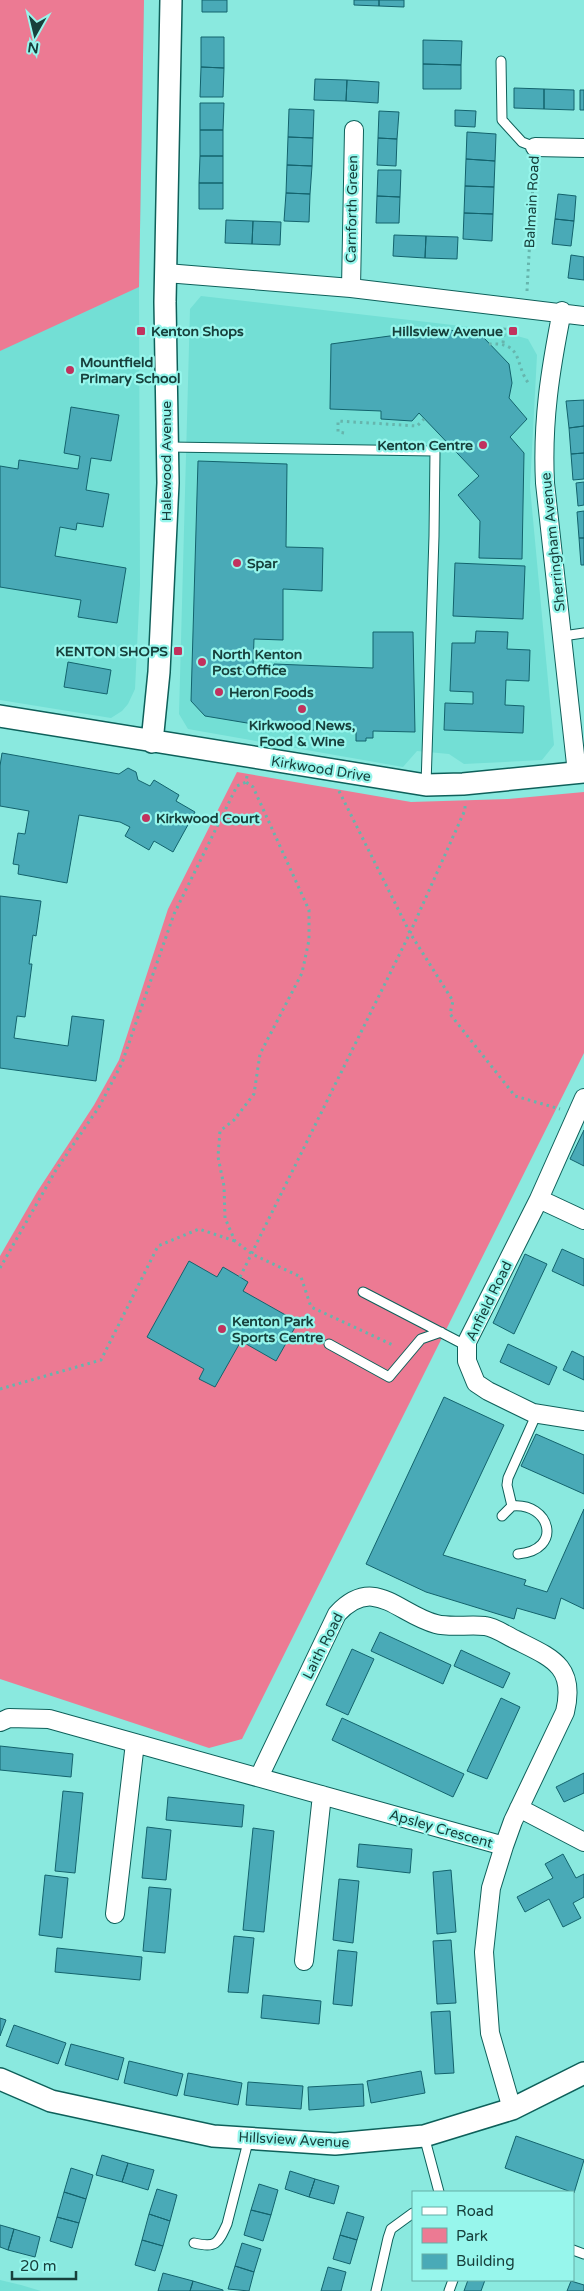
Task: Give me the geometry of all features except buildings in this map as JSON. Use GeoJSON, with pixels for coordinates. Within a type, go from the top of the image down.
{"type":"FeatureCollection","features":[{"type":"Feature","properties":{"kind":"street","name":"Halewood Avenue"},"geometry":{"type":"LineString","coordinates":[[152,742],[160,672],[168,447],[166,273],[171,0]]}},
{"type":"Feature","properties":{"kind":"street","name":"Carnforth Green"},"geometry":{"type":"LineString","coordinates":[[351,288],[354,130]]}},
{"type":"Feature","properties":{"kind":"street","name":"Balmain Road"},"geometry":{"type":"LineString","coordinates":[[535,147],[584,148]]}},
{"type":"Feature","properties":{"kind":"street"},"geometry":{"type":"LineString","coordinates":[[166,273],[351,288],[562,311],[584,316]]}},
{"type":"Feature","properties":{"kind":"street","name":"Sherringham Avenue"},"geometry":{"type":"LineString","coordinates":[[562,311],[547,393],[543,443],[545,483],[581,772]]}},
{"type":"Feature","properties":{"kind":"street","name":"Kirkwood Drive"},"geometry":{"type":"LineString","coordinates":[[0,716],[329,771],[426,785],[463,784],[581,772]]}},
{"type":"Feature","properties":{"kind":"street","name":"Anfield Road"},"geometry":{"type":"LineString","coordinates":[[584,1098],[539,1199],[467,1342],[466,1361],[476,1383],[488,1391],[537,1413],[584,1420]]}},
{"type":"Feature","properties":{"kind":"street"},"geometry":{"type":"LineString","coordinates":[[539,1199],[584,1220]]}},
{"type":"Feature","properties":{"kind":"street","name":"Laith Road"},"geometry":{"type":"LineString","coordinates":[[259,1777],[337,1614],[348,1602],[364,1597],[385,1600],[436,1624],[488,1626],[553,1659],[565,1672],[569,1694],[565,1712],[519,1808],[504,1846]]}},
{"type":"Feature","properties":{"kind":"street","name":"Apsley Crescent"},"geometry":{"type":"LineString","coordinates":[[0,1722],[9,1718],[49,1719],[504,1846],[491,1888],[484,1952],[490,2033],[512,2109]]}},
{"type":"Feature","properties":{"kind":"street"},"geometry":{"type":"LineString","coordinates":[[115,1914],[135,1743]]}},
{"type":"Feature","properties":{"kind":"street"},"geometry":{"type":"LineString","coordinates":[[304,1961],[322,1795]]}},
{"type":"Feature","properties":{"kind":"street"},"geometry":{"type":"LineString","coordinates":[[519,1808],[584,1842]]}},
{"type":"Feature","properties":{"kind":"street","name":"Hillsview Avenue"},"geometry":{"type":"LineString","coordinates":[[0,2079],[51,2101],[213,2136],[335,2144],[424,2136],[512,2109],[584,2074]]}},
{"type":"Feature","properties":{"kind":"lane"},"geometry":{"type":"LineString","coordinates":[[501,61],[502,120],[522,142],[535,147]]}},
{"type":"Feature","properties":{"kind":"lane"},"geometry":{"type":"LineString","coordinates":[[168,447],[435,450],[434,546],[426,785]]}},
{"type":"Feature","properties":{"kind":"lane"},"geometry":{"type":"LineString","coordinates":[[563,636],[584,633]]}},
{"type":"Feature","properties":{"kind":"lane"},"geometry":{"type":"LineString","coordinates":[[363,1292],[467,1346]]}},
{"type":"Feature","properties":{"kind":"lane"},"geometry":{"type":"LineString","coordinates":[[329,1344],[388,1377],[420,1339],[441,1332]]}},
{"type":"Feature","properties":{"kind":"lane"},"geometry":{"type":"LineString","coordinates":[[512,1506],[507,1484],[508,1478],[537,1413]]}},
{"type":"Feature","properties":{"kind":"lane"},"geometry":{"type":"LineString","coordinates":[[502,1516],[512,1506],[522,1505],[535,1510],[542,1517],[547,1528],[546,1540],[540,1548],[528,1553],[518,1554]]}},
{"type":"Feature","properties":{"kind":"lane"},"geometry":{"type":"LineString","coordinates":[[424,2136],[439,2191]]}},
{"type":"Feature","properties":{"kind":"lane"},"geometry":{"type":"LineString","coordinates":[[194,2243],[210,2246],[216,2243],[222,2236],[227,2224],[249,2138]]}},
{"type":"Feature","properties":{"kind":"lane"},"geometry":{"type":"LineString","coordinates":[[376,2291],[388,2238],[392,2229],[412,2214]]}},
{"type":"Feature","properties":{"kind":"path","name":"Balmain Road"},"geometry":{"type":"LineString","coordinates":[[526,307],[535,147]]}},
{"type":"Feature","properties":{"kind":"path"},"geometry":{"type":"LineString","coordinates":[[490,344],[503,343],[514,350],[521,364],[524,377],[532,388],[547,393]]}},
{"type":"Feature","properties":{"kind":"path"},"geometry":{"type":"LineString","coordinates":[[347,434],[338,432],[338,421],[418,426],[424,419]]}},
{"type":"Feature","properties":{"kind":"path"},"geometry":{"type":"LineString","coordinates":[[246,782],[250,758]]}},
{"type":"Feature","properties":{"kind":"path"},"geometry":{"type":"LineString","coordinates":[[329,771],[410,933],[453,1001],[450,1014],[515,1096],[576,1114]]}},
{"type":"Feature","properties":{"kind":"path"},"geometry":{"type":"LineString","coordinates":[[235,1241],[225,1218],[224,1186],[218,1157],[220,1131],[234,1120],[254,1094],[260,1054],[302,973],[310,940],[309,910],[253,787],[246,782]]}},
{"type":"Feature","properties":{"kind":"path"},"geometry":{"type":"LineString","coordinates":[[0,1268],[56,1170],[99,1107],[122,1063],[174,914],[237,786],[246,782]]}},
{"type":"Feature","properties":{"kind":"path"},"geometry":{"type":"LineString","coordinates":[[240,1277],[410,933],[465,810],[463,784]]}},
{"type":"Feature","properties":{"kind":"path"},"geometry":{"type":"LineString","coordinates":[[0,1389],[100,1360],[158,1246],[199,1229],[235,1241],[252,1254],[301,1277],[311,1307],[409,1353]]}},
{"type":"Feature","properties":{"kind":"shaded area","name":"Mountfield Primary School"},"geometry":{"type":"Polygon","coordinates":[[[0,0],[144,0],[139,287],[140,585],[135,689],[128,704],[122,711],[111,718],[0,700],[0,0]]]}},
{"type":"Feature","properties":{"kind":"shaded area"},"geometry":{"type":"Polygon","coordinates":[[[201,296],[496,330],[528,339],[537,355],[530,487],[554,745],[542,760],[464,764],[449,754],[417,751],[403,767],[188,729],[179,714],[190,309],[201,296]]]}},
{"type":"Feature","properties":{"kind":"shaded area"},"geometry":{"type":"Polygon","coordinates":[[[0,2280],[21,2285],[41,2291],[0,2291],[0,2280]]]}},
{"type":"Feature","properties":{"kind":"green space"},"geometry":{"type":"Polygon","coordinates":[[[0,0],[144,0],[139,287],[0,351],[0,0]]]}},
{"type":"Feature","properties":{"kind":"green space"},"geometry":{"type":"Polygon","coordinates":[[[237,772],[411,802],[508,799],[584,792],[584,1053],[242,1739],[209,1748],[0,1679],[0,1256],[37,1192],[94,1105],[119,1060],[168,909],[237,772]]]}},
{"type":"Feature","properties":{"kind":"place","name":"Kenton Shops"},"geometry":{"type":"Point","coordinates":[141,331]}},
{"type":"Feature","properties":{"kind":"place","name":"Hillsview Avenue"},"geometry":{"type":"Point","coordinates":[513,331]}},
{"type":"Feature","properties":{"kind":"place","name":"Mountfield Primary School"},"geometry":{"type":"Point","coordinates":[70,370]}},
{"type":"Feature","properties":{"kind":"place","name":"Kenton Centre"},"geometry":{"type":"Point","coordinates":[483,445]}},
{"type":"Feature","properties":{"kind":"place","name":"Spar"},"geometry":{"type":"Point","coordinates":[237,563]}},
{"type":"Feature","properties":{"kind":"place","name":"KENTON SHOPS"},"geometry":{"type":"Point","coordinates":[178,651]}},
{"type":"Feature","properties":{"kind":"place","name":"North Kenton Post Office"},"geometry":{"type":"Point","coordinates":[202,662]}},
{"type":"Feature","properties":{"kind":"place","name":"Heron Foods"},"geometry":{"type":"Point","coordinates":[219,692]}},
{"type":"Feature","properties":{"kind":"place","name":"Kirkwood News, Food & Wine"},"geometry":{"type":"Point","coordinates":[302,709]}},
{"type":"Feature","properties":{"kind":"place","name":"Kirkwood Court"},"geometry":{"type":"Point","coordinates":[146,818]}},
{"type":"Feature","properties":{"kind":"place","name":"Kenton Park Sports Centre"},"geometry":{"type":"Point","coordinates":[222,1329]}}]}
